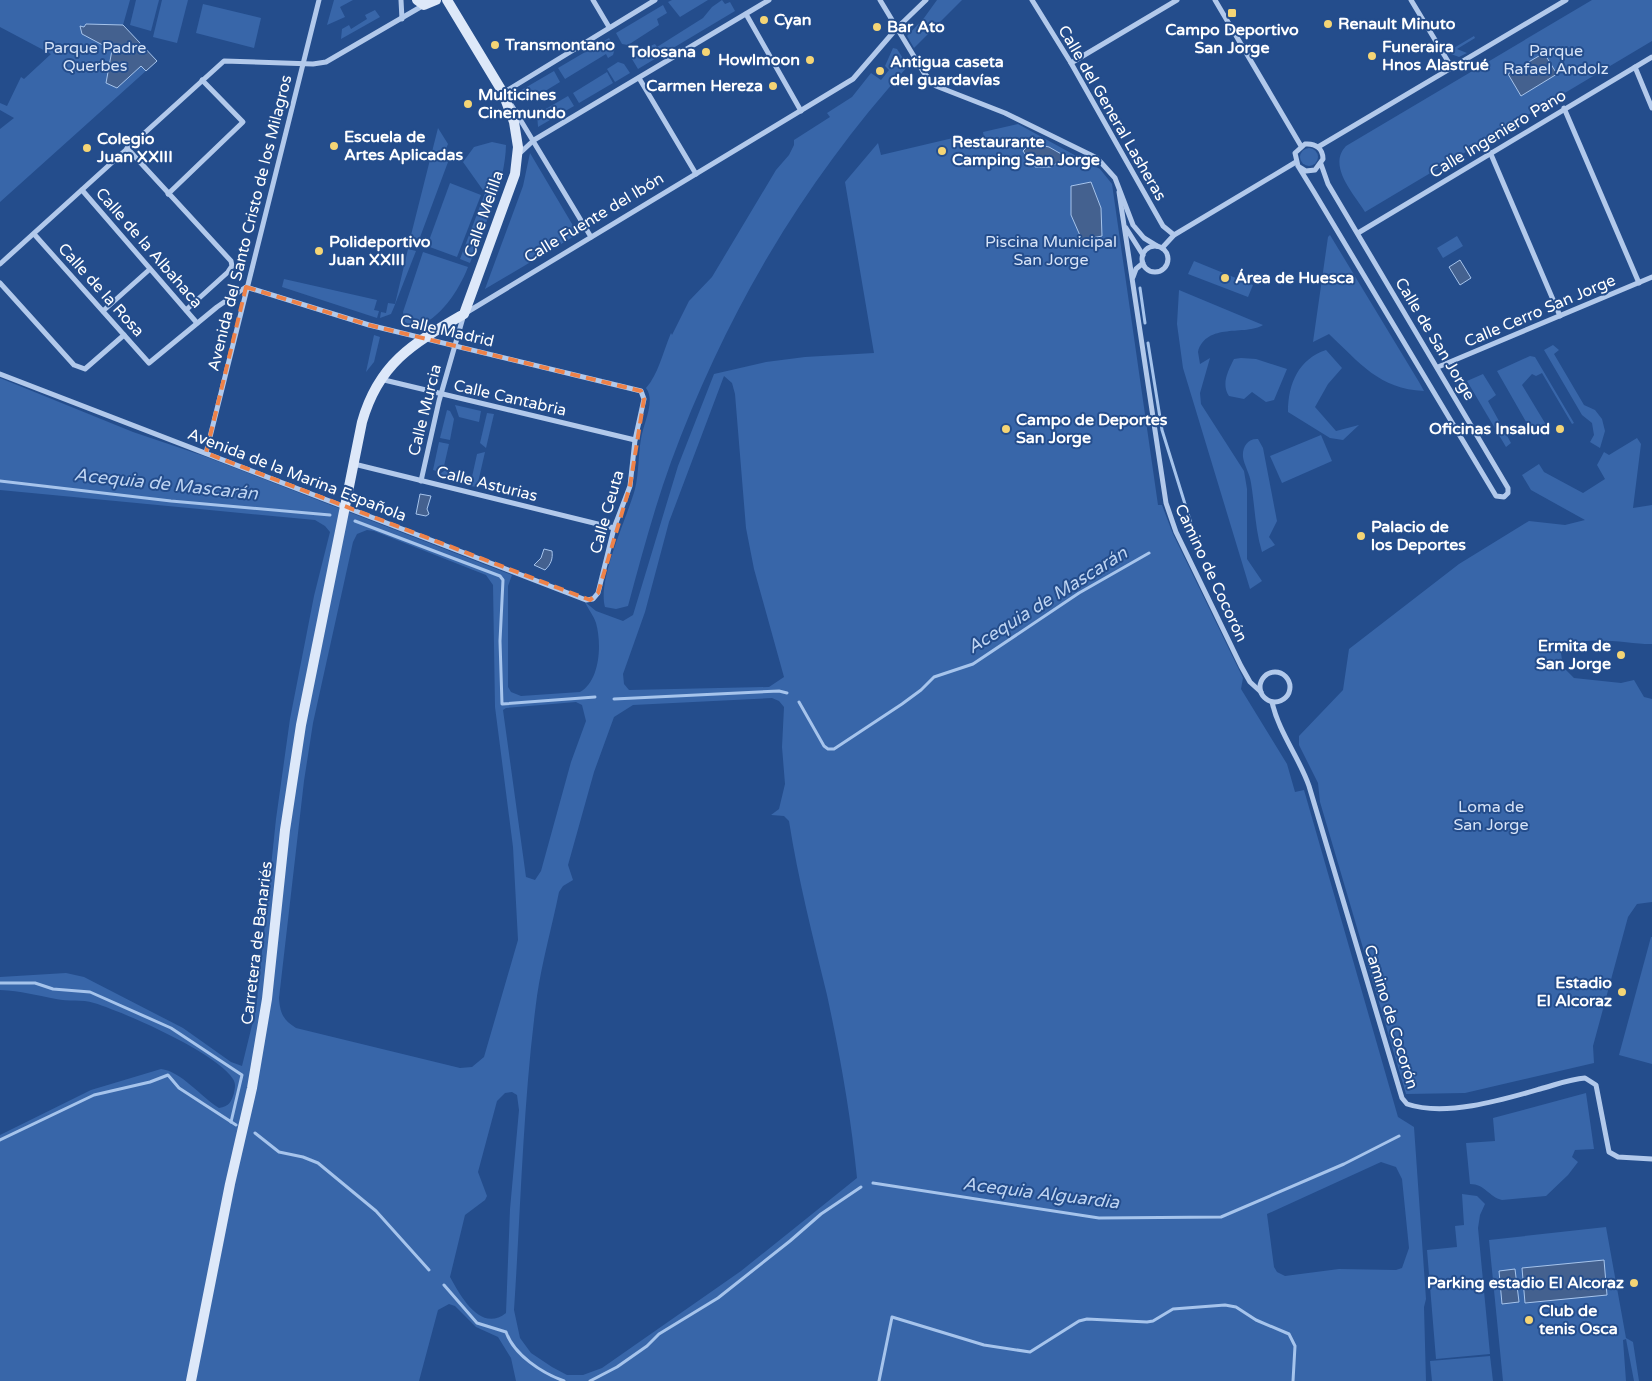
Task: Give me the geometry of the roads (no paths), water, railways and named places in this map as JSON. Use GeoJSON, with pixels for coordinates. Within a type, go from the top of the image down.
{"type":"FeatureCollection","features":[{"type":"Feature","properties":{"kind":"street","name":"Avenida del Santo Cristo de los Milagros"},"geometry":{"type":"LineString","coordinates":[[206,453],[319,0]]}},
{"type":"Feature","properties":{"kind":"street"},"geometry":{"type":"LineString","coordinates":[[401,0],[402,18]]}},
{"type":"Feature","properties":{"kind":"street"},"geometry":{"type":"LineString","coordinates":[[0,264],[202,80],[227,60],[320,64],[332,60],[402,18],[420,2],[436,0]]}},
{"type":"Feature","properties":{"kind":"street","name":"Calle Melilla"},"geometry":{"type":"LineString","coordinates":[[447,0],[502,91],[514,122],[518,155],[515,174],[454,346]]}},
{"type":"Feature","properties":{"kind":"street"},"geometry":{"type":"LineString","coordinates":[[593,0],[609,27]]}},
{"type":"Feature","properties":{"kind":"street"},"geometry":{"type":"LineString","coordinates":[[591,237],[534,140],[502,91],[654,0]]}},
{"type":"Feature","properties":{"kind":"street"},"geometry":{"type":"LineString","coordinates":[[518,155],[524,147],[534,140],[769,0]]}},
{"type":"Feature","properties":{"kind":"street"},"geometry":{"type":"LineString","coordinates":[[880,0],[924,73],[936,86],[1005,113],[1097,158],[1111,172],[1134,225],[1144,238],[1159,247],[1168,259],[1162,270],[1152,272],[1143,263],[1142,255],[1147,249],[1159,247],[1174,235],[1297,164]]}},
{"type":"Feature","properties":{"kind":"street","name":"Calle Fuente del Ibón"},"geometry":{"type":"LineString","coordinates":[[345,507],[366,407],[380,379],[398,357],[420,339],[853,79],[897,28],[926,0]]}},
{"type":"Feature","properties":{"kind":"street","name":"Calle del General Lasheras"},"geometry":{"type":"LineString","coordinates":[[1032,0],[1071,63],[1163,226],[1174,235]]}},
{"type":"Feature","properties":{"kind":"street"},"geometry":{"type":"LineString","coordinates":[[1071,63],[1177,0]]}},
{"type":"Feature","properties":{"kind":"street"},"geometry":{"type":"LineString","coordinates":[[1215,0],[1301,146]]}},
{"type":"Feature","properties":{"kind":"street"},"geometry":{"type":"LineString","coordinates":[[1411,0],[1452,68]]}},
{"type":"Feature","properties":{"kind":"street"},"geometry":{"type":"LineString","coordinates":[[1318,147],[1566,0]]}},
{"type":"Feature","properties":{"kind":"street"},"geometry":{"type":"LineString","coordinates":[[746,14],[801,111]]}},
{"type":"Feature","properties":{"kind":"street","name":"Calle Ingeniero Pano"},"geometry":{"type":"LineString","coordinates":[[1358,233],[1490,152],[1652,57]]}},
{"type":"Feature","properties":{"kind":"street"},"geometry":{"type":"LineString","coordinates":[[1635,67],[1652,108]]}},
{"type":"Feature","properties":{"kind":"street"},"geometry":{"type":"LineString","coordinates":[[639,78],[696,174]]}},
{"type":"Feature","properties":{"kind":"street"},"geometry":{"type":"LineString","coordinates":[[168,194],[243,122],[202,80]]}},
{"type":"Feature","properties":{"kind":"street"},"geometry":{"type":"LineString","coordinates":[[1564,108],[1638,283]]}},
{"type":"Feature","properties":{"kind":"street"},"geometry":{"type":"LineString","coordinates":[[1310,143],[1318,147],[1322,155],[1321,164],[1310,171],[1297,164],[1295,153],[1301,146],[1310,143]]}},
{"type":"Feature","properties":{"kind":"street"},"geometry":{"type":"LineString","coordinates":[[127,148],[231,261],[232,266],[186,310]]}},
{"type":"Feature","properties":{"kind":"street"},"geometry":{"type":"LineString","coordinates":[[1490,152],[1560,316]]}},
{"type":"Feature","properties":{"kind":"street","name":"Calle de San Jorge"},"geometry":{"type":"LineString","coordinates":[[1297,164],[1496,496],[1504,497],[1508,493],[1508,488],[1438,366],[1328,184],[1321,164]]}},
{"type":"Feature","properties":{"kind":"street","name":"Calle de la Albahaca"},"geometry":{"type":"LineString","coordinates":[[82,190],[197,323]]}},
{"type":"Feature","properties":{"kind":"street","name":"Camino de Cocorón"},"geometry":{"type":"LineString","coordinates":[[1119,192],[1162,478],[1170,518],[1241,666],[1250,682],[1261,692]]}},
{"type":"Feature","properties":{"kind":"street","name":"Camino de Cocorón"},"geometry":{"type":"LineString","coordinates":[[1123,220],[1134,244],[1142,255]]}},
{"type":"Feature","properties":{"kind":"street","name":"Calle de la Rosa"},"geometry":{"type":"LineString","coordinates":[[34,234],[149,363]]}},
{"type":"Feature","properties":{"kind":"street"},"geometry":{"type":"LineString","coordinates":[[1132,278],[1136,269],[1143,263]]}},
{"type":"Feature","properties":{"kind":"street"},"geometry":{"type":"LineString","coordinates":[[103,311],[150,269]]}},
{"type":"Feature","properties":{"kind":"street","name":"Calle Cerro San Jorge"},"geometry":{"type":"LineString","coordinates":[[1438,366],[1652,278]]}},
{"type":"Feature","properties":{"kind":"street"},"geometry":{"type":"LineString","coordinates":[[0,283],[74,365],[85,369],[124,335]]}},
{"type":"Feature","properties":{"kind":"street","name":"Calle de la Albahaca"},"geometry":{"type":"LineString","coordinates":[[149,363],[216,307],[246,287]]}},
{"type":"Feature","properties":{"kind":"street","name":"Calle Madrid"},"geometry":{"type":"LineString","coordinates":[[246,287],[333,315],[420,339],[643,393]]}},
{"type":"Feature","properties":{"kind":"street","name":"Calle Murcia"},"geometry":{"type":"LineString","coordinates":[[421,481],[454,346]]}},
{"type":"Feature","properties":{"kind":"street","name":"Avenida de la Marina Española"},"geometry":{"type":"LineString","coordinates":[[0,374],[586,600]]}},
{"type":"Feature","properties":{"kind":"street","name":"Calle Cantabria"},"geometry":{"type":"LineString","coordinates":[[380,379],[635,440]]}},
{"type":"Feature","properties":{"kind":"street","name":"Calle Ceuta"},"geometry":{"type":"LineString","coordinates":[[586,600],[593,599],[598,593],[614,528],[630,486],[635,440],[644,399],[643,393]]}},
{"type":"Feature","properties":{"kind":"street","name":"Calle Asturias"},"geometry":{"type":"LineString","coordinates":[[354,464],[614,528]]}},
{"type":"Feature","properties":{"kind":"street","name":"Carretera de Banariés"},"geometry":{"type":"LineString","coordinates":[[191,1381],[230,1184],[252,1088],[267,999],[285,830],[300,725],[345,507]]}},
{"type":"Feature","properties":{"kind":"street"},"geometry":{"type":"LineString","coordinates":[[1278,672],[1287,678],[1291,688],[1287,697],[1278,703],[1263,697],[1261,692],[1261,682],[1268,674],[1278,672]]}},
{"type":"Feature","properties":{"kind":"street","name":"Camino de Cocorón"},"geometry":{"type":"LineString","coordinates":[[1272,702],[1280,728],[1304,772],[1402,1098],[1407,1104],[1435,1108],[1458,1107],[1491,1102],[1585,1078],[1596,1085],[1609,1152],[1618,1157],[1652,1159]]}},
{"type":"Feature","properties":{"kind":"waterway","name":"Acequia de Mascarán"},"geometry":{"type":"LineString","coordinates":[[1140,288],[1145,323]]}},
{"type":"Feature","properties":{"kind":"waterway","name":"Acequia de Mascarán"},"geometry":{"type":"LineString","coordinates":[[1148,343],[1162,430],[1194,533]]}},
{"type":"Feature","properties":{"kind":"waterway","name":"Acequia de Mascarán"},"geometry":{"type":"LineString","coordinates":[[0,481],[171,501],[330,515]]}},
{"type":"Feature","properties":{"kind":"waterway","name":"Acequia de Mascarán"},"geometry":{"type":"LineString","coordinates":[[355,521],[500,576],[503,580],[500,641],[502,704],[595,697]]}},
{"type":"Feature","properties":{"kind":"waterway","name":"Acequia de Mascarán"},"geometry":{"type":"LineString","coordinates":[[799,702],[824,746],[828,749],[834,749],[902,704],[921,690],[934,677],[973,664],[1079,593],[1149,553]]}},
{"type":"Feature","properties":{"kind":"waterway","name":"Acequia de Mascarán"},"geometry":{"type":"LineString","coordinates":[[614,699],[779,691],[787,693]]}},
{"type":"Feature","properties":{"kind":"waterway","name":"Acequia de Mascarán"},"geometry":{"type":"LineString","coordinates":[[0,983],[35,983],[53,989],[90,992],[171,1028],[242,1075],[231,1122]]}},
{"type":"Feature","properties":{"kind":"waterway","name":"Acequia Alguardia"},"geometry":{"type":"LineString","coordinates":[[0,1140],[94,1095],[150,1082],[168,1075],[179,1088],[236,1125]]}},
{"type":"Feature","properties":{"kind":"waterway","name":"Acequia Alguardia"},"geometry":{"type":"LineString","coordinates":[[255,1133],[279,1152],[303,1157],[318,1163],[376,1211],[429,1270]]}},
{"type":"Feature","properties":{"kind":"waterway","name":"Acequia Alguardia"},"geometry":{"type":"LineString","coordinates":[[873,1183],[1099,1218],[1221,1217],[1344,1164],[1399,1136]]}},
{"type":"Feature","properties":{"kind":"waterway","name":"Acequia Alguardia"},"geometry":{"type":"LineString","coordinates":[[590,1381],[617,1367],[647,1346],[659,1334],[718,1298],[821,1214],[861,1187]]}},
{"type":"Feature","properties":{"kind":"waterway","name":"Acequia Alguardia"},"geometry":{"type":"LineString","coordinates":[[444,1285],[477,1323],[506,1332],[522,1356],[538,1368],[564,1381]]}},
{"type":"Feature","properties":{"kind":"waterway"},"geometry":{"type":"LineString","coordinates":[[879,1381],[892,1317],[984,1345],[1030,1352],[1079,1321],[1087,1319],[1147,1322],[1153,1321],[1173,1309],[1225,1305],[1236,1307],[1256,1320],[1289,1334],[1295,1346],[1293,1381]]}},
{"type":"Feature","properties":{"kind":"place","name":"Campo Deportivo San Jorge"},"geometry":{"type":"Point","coordinates":[1232,13]}},
{"type":"Feature","properties":{"kind":"place","name":"Cyan"},"geometry":{"type":"Point","coordinates":[764,20]}},
{"type":"Feature","properties":{"kind":"place","name":"Renault Minuto"},"geometry":{"type":"Point","coordinates":[1328,24]}},
{"type":"Feature","properties":{"kind":"place","name":"Bar Ato"},"geometry":{"type":"Point","coordinates":[877,27]}},
{"type":"Feature","properties":{"kind":"place","name":"Transmontano"},"geometry":{"type":"Point","coordinates":[495,45]}},
{"type":"Feature","properties":{"kind":"place","name":"Tolosana"},"geometry":{"type":"Point","coordinates":[706,52]}},
{"type":"Feature","properties":{"kind":"place","name":"Funeraira Hnos Alastrué"},"geometry":{"type":"Point","coordinates":[1372,56]}},
{"type":"Feature","properties":{"kind":"place","name":"Howlmoon"},"geometry":{"type":"Point","coordinates":[810,60]}},
{"type":"Feature","properties":{"kind":"place","name":"Antigua caseta del guardavías"},"geometry":{"type":"Point","coordinates":[880,71]}},
{"type":"Feature","properties":{"kind":"place","name":"Carmen Hereza"},"geometry":{"type":"Point","coordinates":[773,86]}},
{"type":"Feature","properties":{"kind":"place","name":"Multicines Cinemundo"},"geometry":{"type":"Point","coordinates":[468,104]}},
{"type":"Feature","properties":{"kind":"place","name":"Escuela de Artes Aplicadas"},"geometry":{"type":"Point","coordinates":[334,146]}},
{"type":"Feature","properties":{"kind":"place","name":"Colegio Juan XXIII"},"geometry":{"type":"Point","coordinates":[87,148]}},
{"type":"Feature","properties":{"kind":"place","name":"Restaurante Camping San Jorge"},"geometry":{"type":"Point","coordinates":[942,151]}},
{"type":"Feature","properties":{"kind":"place","name":"Polideportivo Juan XXIII"},"geometry":{"type":"Point","coordinates":[319,251]}},
{"type":"Feature","properties":{"kind":"place","name":"Área de Huesca"},"geometry":{"type":"Point","coordinates":[1225,278]}},
{"type":"Feature","properties":{"kind":"place","name":"Campo de Deportes San Jorge"},"geometry":{"type":"Point","coordinates":[1006,429]}},
{"type":"Feature","properties":{"kind":"place","name":"Oficinas Insalud"},"geometry":{"type":"Point","coordinates":[1560,429]}},
{"type":"Feature","properties":{"kind":"place","name":"Palacio de los Deportes"},"geometry":{"type":"Point","coordinates":[1361,536]}},
{"type":"Feature","properties":{"kind":"place","name":"Ermita de San Jorge"},"geometry":{"type":"Point","coordinates":[1621,655]}},
{"type":"Feature","properties":{"kind":"place","name":"Estadio El Alcoraz"},"geometry":{"type":"Point","coordinates":[1622,992]}},
{"type":"Feature","properties":{"kind":"place","name":"Parking estadio El Alcoraz"},"geometry":{"type":"Point","coordinates":[1634,1283]}},
{"type":"Feature","properties":{"kind":"place","name":"Club de tenis Osca"},"geometry":{"type":"Point","coordinates":[1529,1320]}},
{"type":"Feature","properties":{"kind":"park label","name":"Parque Padre Querbes"},"geometry":{"type":"Point","coordinates":[95,57]}},
{"type":"Feature","properties":{"kind":"park label","name":"Parque Rafael Andolz"},"geometry":{"type":"Point","coordinates":[1556,60]}},
{"type":"Feature","properties":{"kind":"park label","name":"Piscina Municipal San Jorge"},"geometry":{"type":"Point","coordinates":[1051,251]}},
{"type":"Feature","properties":{"kind":"park label","name":"Loma de San Jorge"},"geometry":{"type":"Point","coordinates":[1491,816]}}]}
